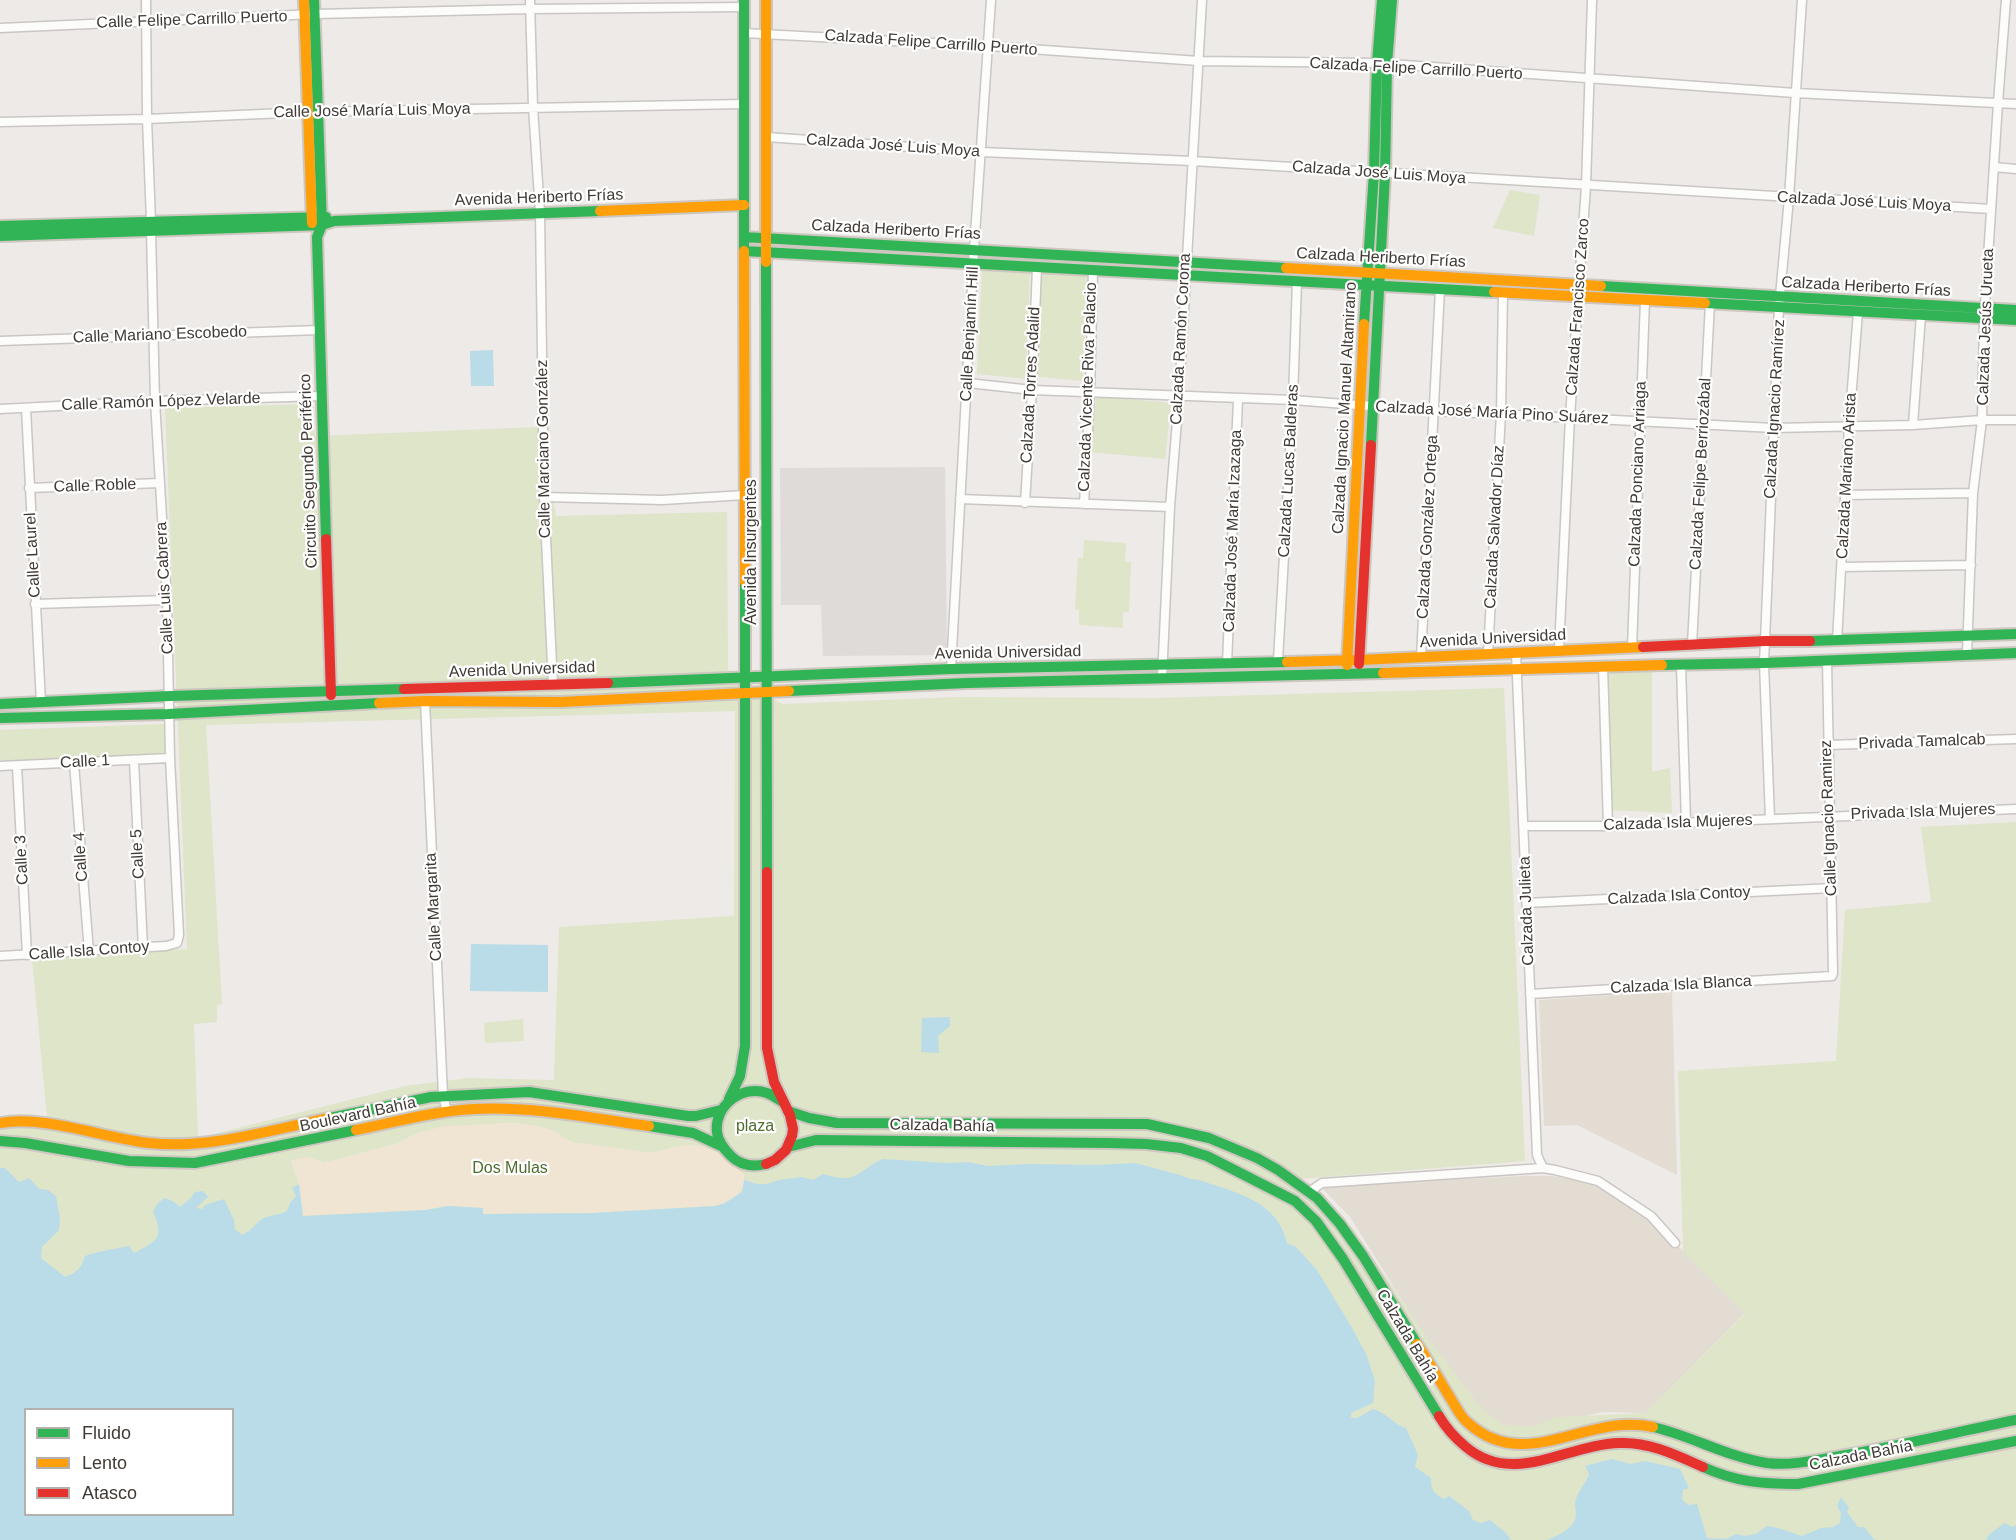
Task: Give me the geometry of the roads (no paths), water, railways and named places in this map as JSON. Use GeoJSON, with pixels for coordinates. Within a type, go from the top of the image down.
{"type":"FeatureCollection","features":[{"type":"Feature","properties":{"kind":"main road"},"geometry":{"type":"LineString","coordinates":[[304,0],[310,15],[317,221]]}},
{"type":"Feature","properties":{"kind":"main road"},"geometry":{"type":"LineString","coordinates":[[310,15],[315,0]]}},
{"type":"Feature","properties":{"kind":"main road","name":"Avenida Insurgentes"},"geometry":{"type":"LineString","coordinates":[[766,0],[767,1048],[769,1063],[785,1106]]}},
{"type":"Feature","properties":{"kind":"main road","name":"Calzada Ignacio Manuel Altamirano"},"geometry":{"type":"LineString","coordinates":[[1359,673],[1379,273],[1382,0]]}},
{"type":"Feature","properties":{"kind":"main road","name":"Calzada Ignacio Manuel Altamirano"},"geometry":{"type":"LineString","coordinates":[[1382,64],[1392,0]]}},
{"type":"Feature","properties":{"kind":"main road","name":"Avenida Insurgentes"},"geometry":{"type":"LineString","coordinates":[[729,1100],[740,1076],[745,1046],[744,4]]}},
{"type":"Feature","properties":{"kind":"main road","name":"Calzada Ignacio Manuel Altamirano"},"geometry":{"type":"LineString","coordinates":[[1347,674],[1367,273],[1379,173]]}},
{"type":"Feature","properties":{"kind":"main road","name":"Avenida Heriberto Frías"},"geometry":{"type":"LineString","coordinates":[[0,226],[151,226],[334,221],[744,205]]}},
{"type":"Feature","properties":{"kind":"main road","name":"Circuito Segundo Periférico"},"geometry":{"type":"LineString","coordinates":[[317,221],[332,705]]}},
{"type":"Feature","properties":{"kind":"main road","name":"Avenida Heriberto Frías"},"geometry":{"type":"LineString","coordinates":[[0,236],[151,226]]}},
{"type":"Feature","properties":{"kind":"main road","name":"Calzada Heriberto Frías"},"geometry":{"type":"LineString","coordinates":[[744,237],[1379,273],[1579,291],[1985,314],[2016,320]]}},
{"type":"Feature","properties":{"kind":"main road","name":"Calzada Heriberto Frías"},"geometry":{"type":"LineString","coordinates":[[744,251],[1440,289],[1503,292],[1579,291],[1644,300],[1710,303],[1780,302],[1858,312],[1921,315],[1985,314],[2016,310]]}},
{"type":"Feature","properties":{"kind":"main road","name":"Avenida Universidad"},"geometry":{"type":"LineString","coordinates":[[0,704],[331,690],[553,685],[951,669],[1359,660],[1765,641],[1838,641],[2016,634]]}},
{"type":"Feature","properties":{"kind":"main road","name":"Avenida Universidad"},"geometry":{"type":"LineString","coordinates":[[0,718],[168,714],[425,701],[560,702],[967,683],[1603,666],[1682,666],[2016,653]]}},
{"type":"Feature","properties":{"kind":"main road"},"geometry":{"type":"LineString","coordinates":[[745,857],[767,860]]}},
{"type":"Feature","properties":{"kind":"main road"},"geometry":{"type":"LineString","coordinates":[[762,1090],[773,1095],[785,1106],[793,1129],[788,1147],[771,1162],[760,1166],[737,1162],[721,1146],[717,1128],[721,1110],[739,1093],[762,1090]]}},
{"type":"Feature","properties":{"kind":"main road","name":"Boulevard Bahía"},"geometry":{"type":"LineString","coordinates":[[0,1123],[11,1121],[40,1123],[148,1143],[178,1145],[215,1141],[443,1095],[529,1092],[696,1116],[721,1110]]}},
{"type":"Feature","properties":{"kind":"main road","name":"Calzada Bahía"},"geometry":{"type":"LineString","coordinates":[[785,1106],[809,1118],[837,1123],[1147,1124],[1209,1138],[1232,1146],[1278,1170],[1309,1192],[1340,1224],[1465,1421],[1479,1434],[1495,1442],[1524,1447],[1611,1424],[1632,1424],[1670,1432],[1746,1460],[1802,1463],[2014,1420]]}},
{"type":"Feature","properties":{"kind":"main road","name":"Boulevard Bahía"},"geometry":{"type":"LineString","coordinates":[[0,1141],[36,1144],[64,1151],[133,1161],[161,1164],[195,1163],[447,1112],[474,1109],[529,1110],[678,1130],[693,1133],[721,1146]]}},
{"type":"Feature","properties":{"kind":"main road","name":"Calzada Bahía"},"geometry":{"type":"LineString","coordinates":[[788,1147],[816,1140],[1108,1143],[1181,1148],[1207,1156],[1295,1201],[1309,1214],[1343,1259],[1445,1427],[1478,1457],[1497,1465],[1520,1466],[1615,1443],[1647,1444],[1736,1479],[1763,1483],[1798,1484],[2016,1440]]}},
{"type":"Feature","properties":{"kind":"main road"},"geometry":{"type":"LineString","coordinates":[[1390,1338],[1405,1326]]}},
{"type":"Feature","properties":{"kind":"main road"},"geometry":{"type":"LineString","coordinates":[[2014,1420],[2016,1440]]}},
{"type":"Feature","properties":{"kind":"street","name":"Calle Luis Cabrera"},"geometry":{"type":"LineString","coordinates":[[146,0],[155,401],[167,600],[170,696],[168,714],[179,935],[177,944]]}},
{"type":"Feature","properties":{"kind":"street","name":"Calle Benjamín Hill"},"geometry":{"type":"LineString","coordinates":[[951,669],[974,250],[992,0]]}},
{"type":"Feature","properties":{"kind":"street","name":"Calzada Ramón Corona"},"geometry":{"type":"LineString","coordinates":[[1162,678],[1170,507],[1179,396],[1202,0]]}},
{"type":"Feature","properties":{"kind":"street","name":"Calzada Francisco Zarco"},"geometry":{"type":"LineString","coordinates":[[1559,650],[1570,417],[1586,186],[1592,0]]}},
{"type":"Feature","properties":{"kind":"street","name":"Calzada Ignacio Ramírez"},"geometry":{"type":"LineString","coordinates":[[1770,819],[1764,663],[1780,302],[1802,0]]}},
{"type":"Feature","properties":{"kind":"street"},"geometry":{"type":"LineString","coordinates":[[2006,3],[2016,6]]}},
{"type":"Feature","properties":{"kind":"street","name":"Calzada Jesús Urueta"},"geometry":{"type":"LineString","coordinates":[[1967,654],[1973,493],[1982,420],[1991,209],[2006,3]]}},
{"type":"Feature","properties":{"kind":"street","name":"Calle Felipe Carrillo Puerto"},"geometry":{"type":"LineString","coordinates":[[0,28],[530,4],[744,4]]}},
{"type":"Feature","properties":{"kind":"street","name":"Calle Marciano González"},"geometry":{"type":"LineString","coordinates":[[530,4],[533,107],[540,213],[544,497],[553,685]]}},
{"type":"Feature","properties":{"kind":"street","name":"Calzada Felipe Carrillo Puerto"},"geometry":{"type":"LineString","coordinates":[[744,33],[988,46],[1199,61],[1382,64],[1795,93],[2016,104]]}},
{"type":"Feature","properties":{"kind":"street","name":"Calle José María Luis Moya"},"geometry":{"type":"LineString","coordinates":[[0,122],[313,112],[744,104]]}},
{"type":"Feature","properties":{"kind":"street","name":"Calzada José Luis Moya"},"geometry":{"type":"LineString","coordinates":[[766,137],[982,152],[1192,161],[1991,209]]}},
{"type":"Feature","properties":{"kind":"street"},"geometry":{"type":"LineString","coordinates":[[1994,167],[2016,169]]}},
{"type":"Feature","properties":{"kind":"street","name":"Calzada Torres Adalid"},"geometry":{"type":"LineString","coordinates":[[1025,503],[1037,267]]}},
{"type":"Feature","properties":{"kind":"street","name":"Calzada Vicente Riva Palacio"},"geometry":{"type":"LineString","coordinates":[[1084,504],[1093,270]]}},
{"type":"Feature","properties":{"kind":"street","name":"Calzada Lucas Balderas"},"geometry":{"type":"LineString","coordinates":[[1278,660],[1293,400],[1297,281]]}},
{"type":"Feature","properties":{"kind":"street","name":"Calzada González Ortega"},"geometry":{"type":"LineString","coordinates":[[1421,657],[1440,289]]}},
{"type":"Feature","properties":{"kind":"street","name":"Calzada Salvador Díaz"},"geometry":{"type":"LineString","coordinates":[[1488,654],[1501,413],[1503,292]]}},
{"type":"Feature","properties":{"kind":"street","name":"Calzada Ponciano Arriaga"},"geometry":{"type":"LineString","coordinates":[[1632,648],[1644,300]]}},
{"type":"Feature","properties":{"kind":"street","name":"Calzada Felipe Berriozábal"},"geometry":{"type":"LineString","coordinates":[[1692,645],[1710,303]]}},
{"type":"Feature","properties":{"kind":"street","name":"Calzada Mariano Arista"},"geometry":{"type":"LineString","coordinates":[[1838,641],[1849,426],[1858,312]]}},
{"type":"Feature","properties":{"kind":"street"},"geometry":{"type":"LineString","coordinates":[[1913,425],[1921,315]]}},
{"type":"Feature","properties":{"kind":"street","name":"Calle Mariano Escobedo"},"geometry":{"type":"LineString","coordinates":[[0,341],[320,330]]}},
{"type":"Feature","properties":{"kind":"street","name":"Calzada José María Pino Suárez"},"geometry":{"type":"LineString","coordinates":[[968,383],[1032,390],[1293,400],[1435,411],[1774,428],[2016,420]]}},
{"type":"Feature","properties":{"kind":"street","name":"Calle Ramón López Velarde"},"geometry":{"type":"LineString","coordinates":[[0,409],[322,396]]}},
{"type":"Feature","properties":{"kind":"street","name":"Calzada José María Izazaga"},"geometry":{"type":"LineString","coordinates":[[1227,664],[1238,399]]}},
{"type":"Feature","properties":{"kind":"street","name":"Calle Laurel"},"geometry":{"type":"LineString","coordinates":[[26,408],[41,703]]}},
{"type":"Feature","properties":{"kind":"street","name":"Calle Roble"},"geometry":{"type":"LineString","coordinates":[[29,488],[160,483]]}},
{"type":"Feature","properties":{"kind":"street"},"geometry":{"type":"LineString","coordinates":[[1846,495],[1973,493]]}},
{"type":"Feature","properties":{"kind":"street"},"geometry":{"type":"LineString","coordinates":[[544,497],[662,500],[745,495]]}},
{"type":"Feature","properties":{"kind":"street"},"geometry":{"type":"LineString","coordinates":[[960,499],[1170,507]]}},
{"type":"Feature","properties":{"kind":"street"},"geometry":{"type":"LineString","coordinates":[[1842,567],[1971,566]]}},
{"type":"Feature","properties":{"kind":"street"},"geometry":{"type":"LineString","coordinates":[[35,604],[167,600]]}},
{"type":"Feature","properties":{"kind":"street","name":"Calzada Julieta"},"geometry":{"type":"LineString","coordinates":[[1516,653],[1537,1155],[1542,1168]]}},
{"type":"Feature","properties":{"kind":"street","name":"Calle Ignacio Ramirez"},"geometry":{"type":"LineString","coordinates":[[1827,661],[1832,976]]}},
{"type":"Feature","properties":{"kind":"street"},"geometry":{"type":"LineString","coordinates":[[1603,666],[1608,826]]}},
{"type":"Feature","properties":{"kind":"street"},"geometry":{"type":"LineString","coordinates":[[1682,666],[1686,822]]}},
{"type":"Feature","properties":{"kind":"street","name":"Calle Margarita"},"geometry":{"type":"LineString","coordinates":[[425,701],[443,1095],[447,1112]]}},
{"type":"Feature","properties":{"kind":"street","name":"Privada Tamalcab"},"geometry":{"type":"LineString","coordinates":[[1827,745],[2016,739]]}},
{"type":"Feature","properties":{"kind":"street","name":"Calle 1"},"geometry":{"type":"LineString","coordinates":[[0,766],[170,758]]}},
{"type":"Feature","properties":{"kind":"street","name":"Calle 5"},"geometry":{"type":"LineString","coordinates":[[134,760],[143,948]]}},
{"type":"Feature","properties":{"kind":"street","name":"Calle 4"},"geometry":{"type":"LineString","coordinates":[[74,763],[88,952]]}},
{"type":"Feature","properties":{"kind":"street","name":"Calle 3"},"geometry":{"type":"LineString","coordinates":[[17,766],[27,955]]}},
{"type":"Feature","properties":{"kind":"street","name":"Privada Isla Mujeres"},"geometry":{"type":"LineString","coordinates":[[1831,816],[2016,809]]}},
{"type":"Feature","properties":{"kind":"street","name":"Calzada Isla Mujeres"},"geometry":{"type":"LineString","coordinates":[[1524,826],[1608,826],[1831,816]]}},
{"type":"Feature","properties":{"kind":"street","name":"Calzada Isla Contoy"},"geometry":{"type":"LineString","coordinates":[[1527,903],[1832,888]]}},
{"type":"Feature","properties":{"kind":"street","name":"Calle Isla Contoy"},"geometry":{"type":"LineString","coordinates":[[0,956],[88,952],[177,944]]}},
{"type":"Feature","properties":{"kind":"street","name":"Calzada Isla Blanca"},"geometry":{"type":"LineString","coordinates":[[1530,994],[1832,976]]}},
{"type":"Feature","properties":{"kind":"street"},"geometry":{"type":"LineString","coordinates":[[1309,1192],[1322,1183],[1542,1168],[1598,1181],[1651,1216],[1675,1243]]}},
{"type":"Feature","properties":{"kind":"water"},"geometry":{"type":"Polygon","coordinates":[[[493,350],[494,386],[471,386],[470,351],[493,350]]]}},
{"type":"Feature","properties":{"kind":"water"},"geometry":{"type":"Polygon","coordinates":[[[471,944],[548,945],[548,992],[470,991],[471,944]]]}},
{"type":"Feature","properties":{"kind":"water"},"geometry":{"type":"Polygon","coordinates":[[[950,1017],[950,1026],[938,1036],[939,1053],[921,1052],[922,1018],[950,1017]]]}},
{"type":"Feature","properties":{"kind":"water"},"geometry":{"type":"Polygon","coordinates":[[[883,1159],[968,1162],[988,1166],[1135,1163],[1199,1180],[1253,1200],[1275,1217],[1287,1243],[1296,1247],[1317,1270],[1367,1356],[1375,1381],[1373,1403],[1351,1413],[1351,1418],[1357,1418],[1373,1409],[1406,1428],[1418,1455],[1415,1467],[1431,1478],[1432,1489],[1435,1493],[1444,1499],[1449,1496],[1469,1511],[1473,1520],[1481,1523],[1490,1520],[1511,1540],[0,1540],[0,1168],[5,1168],[19,1182],[29,1178],[39,1189],[48,1190],[56,1196],[60,1218],[59,1230],[42,1247],[41,1258],[65,1277],[78,1270],[85,1256],[129,1246],[134,1253],[153,1242],[158,1233],[157,1221],[153,1212],[157,1204],[165,1198],[180,1207],[195,1192],[203,1191],[208,1197],[196,1208],[202,1209],[205,1205],[224,1199],[234,1220],[235,1229],[242,1235],[262,1219],[287,1211],[296,1196],[292,1188],[299,1184],[303,1216],[426,1210],[448,1206],[483,1208],[483,1214],[592,1213],[715,1206],[725,1203],[742,1192],[744,1180],[767,1184],[802,1177],[813,1180],[823,1174],[849,1178],[883,1159]]]}},
{"type":"Feature","properties":{"kind":"water"},"geometry":{"type":"Polygon","coordinates":[[[1612,1459],[1631,1464],[1645,1461],[1680,1469],[1689,1488],[1683,1490],[1682,1499],[1688,1505],[1697,1504],[1707,1538],[1726,1539],[1736,1534],[1744,1536],[1756,1534],[1767,1526],[1802,1536],[1821,1528],[1833,1527],[1840,1523],[1841,1513],[1837,1506],[1841,1497],[1849,1508],[1847,1512],[1858,1527],[1864,1527],[1875,1540],[1547,1540],[1557,1536],[1573,1523],[1576,1499],[1589,1474],[1585,1466],[1612,1459]]]}},
{"type":"Feature","properties":{"kind":"water"},"geometry":{"type":"Polygon","coordinates":[[[2004,1523],[2013,1527],[2016,1525],[2016,1540],[1986,1540],[1991,1533],[2004,1523]]]}},
{"type":"Feature","properties":{"kind":"park label","name":"plaza"},"geometry":{"type":"Point","coordinates":[755,1127]}},
{"type":"Feature","properties":{"kind":"park label","name":"Dos Mulas"},"geometry":{"type":"Point","coordinates":[510,1169]}}]}
